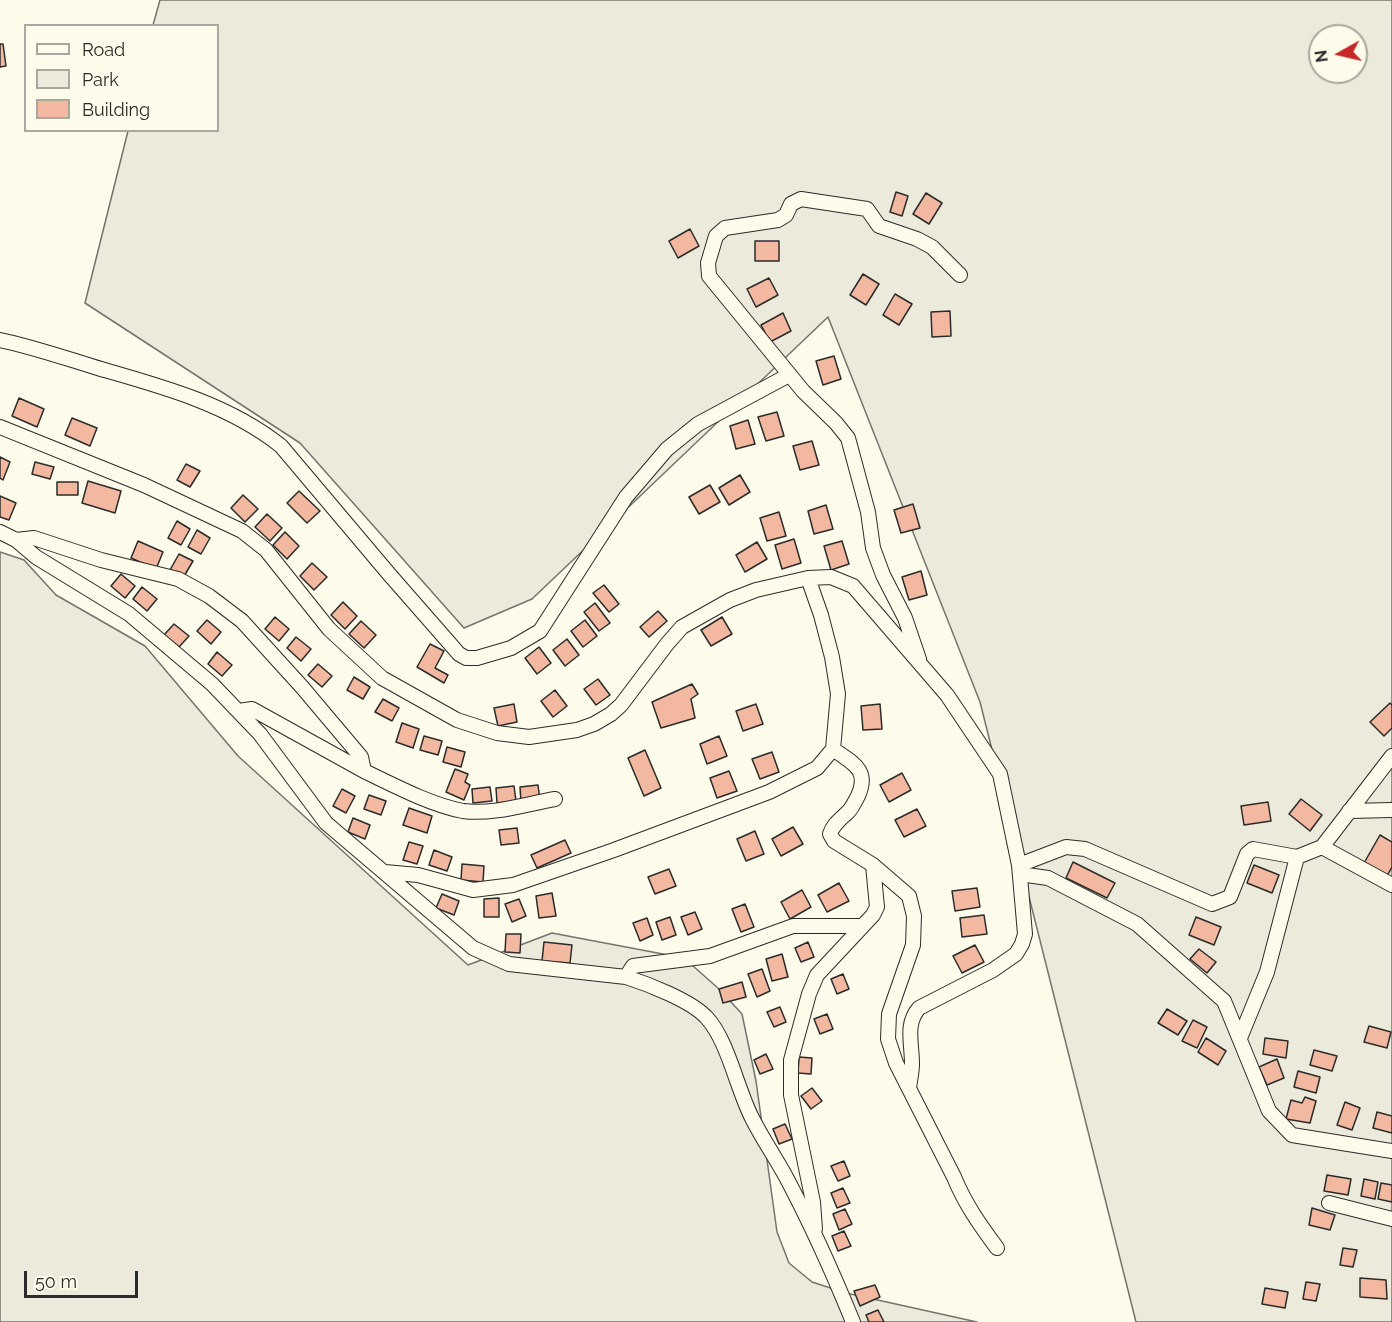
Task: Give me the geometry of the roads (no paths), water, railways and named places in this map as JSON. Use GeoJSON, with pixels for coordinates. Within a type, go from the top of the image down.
{"type":"FeatureCollection","features":[{"type":"Feature","properties":{"kind":"street"},"geometry":{"type":"LineString","coordinates":[[921,664],[905,618],[883,575],[873,548],[868,512],[848,438],[789,375],[709,276],[708,263],[716,236],[725,228],[778,220],[786,215],[791,204],[801,199],[867,209],[879,226],[917,239],[932,247],[960,275]]}},
{"type":"Feature","properties":{"kind":"street"},"geometry":{"type":"LineString","coordinates":[[0,340],[155,385],[219,410],[261,431],[281,446],[389,574],[459,654],[466,658],[477,658],[511,648],[540,631],[626,496],[667,449],[698,424],[789,375]]}},
{"type":"Feature","properties":{"kind":"street"},"geometry":{"type":"LineString","coordinates":[[0,427],[144,485],[242,531],[266,550],[329,629],[382,678],[457,720],[497,733],[529,737],[577,730],[594,724],[621,705],[682,627],[730,600],[756,590],[808,578],[831,577],[853,586],[947,695],[1000,774],[1020,869],[1025,934],[1022,944],[1016,954],[993,970],[920,1008],[913,1016],[909,1030],[912,1066],[909,1088]]}},
{"type":"Feature","properties":{"kind":"street"},"geometry":{"type":"LineString","coordinates":[[0,532],[16,540],[36,556],[129,614],[212,684],[260,734],[326,823],[473,948],[509,964],[626,977],[644,983],[689,1005],[707,1018],[719,1037],[751,1116],[786,1176],[815,1236],[853,1322]]}},
{"type":"Feature","properties":{"kind":"street"},"geometry":{"type":"LineString","coordinates":[[16,540],[34,538],[101,560],[177,579],[209,596],[242,621],[302,687],[361,757],[364,771]]}},
{"type":"Feature","properties":{"kind":"street"},"geometry":{"type":"LineString","coordinates":[[385,872],[418,875],[473,890],[513,885],[769,792],[817,768],[833,749],[838,694],[832,657],[808,578]]}},
{"type":"Feature","properties":{"kind":"street"},"geometry":{"type":"LineString","coordinates":[[239,711],[252,709],[364,771],[413,794],[463,811],[489,811],[555,799]]}},
{"type":"Feature","properties":{"kind":"street"},"geometry":{"type":"LineString","coordinates":[[833,749],[856,766],[862,774],[862,786],[851,809],[833,827],[830,834],[834,842],[873,865],[909,896],[914,916],[913,945],[889,1014],[888,1039],[896,1063],[966,1204],[997,1248]]}},
{"type":"Feature","properties":{"kind":"street"},"geometry":{"type":"LineString","coordinates":[[1020,869],[1066,848],[1085,849],[1212,904],[1230,897],[1247,854],[1253,849],[1297,857],[1322,847],[1392,756]]}},
{"type":"Feature","properties":{"kind":"street"},"geometry":{"type":"LineString","coordinates":[[1349,811],[1392,810]]}},
{"type":"Feature","properties":{"kind":"street"},"geometry":{"type":"LineString","coordinates":[[1322,847],[1392,885]]}},
{"type":"Feature","properties":{"kind":"street"},"geometry":{"type":"LineString","coordinates":[[1240,1038],[1267,972],[1297,857]]}},
{"type":"Feature","properties":{"kind":"street"},"geometry":{"type":"LineString","coordinates":[[815,1236],[813,1202],[791,1095],[791,1060],[809,994],[817,975],[873,915],[877,907],[873,865]]}},
{"type":"Feature","properties":{"kind":"street"},"geometry":{"type":"LineString","coordinates":[[1020,869],[1048,878],[1137,924],[1224,1001],[1269,1111],[1292,1135],[1392,1151]]}},
{"type":"Feature","properties":{"kind":"street"},"geometry":{"type":"LineString","coordinates":[[626,977],[633,966],[710,956],[793,927],[862,926]]}},
{"type":"Feature","properties":{"kind":"street"},"geometry":{"type":"LineString","coordinates":[[1329,1203],[1392,1219]]}}]}
